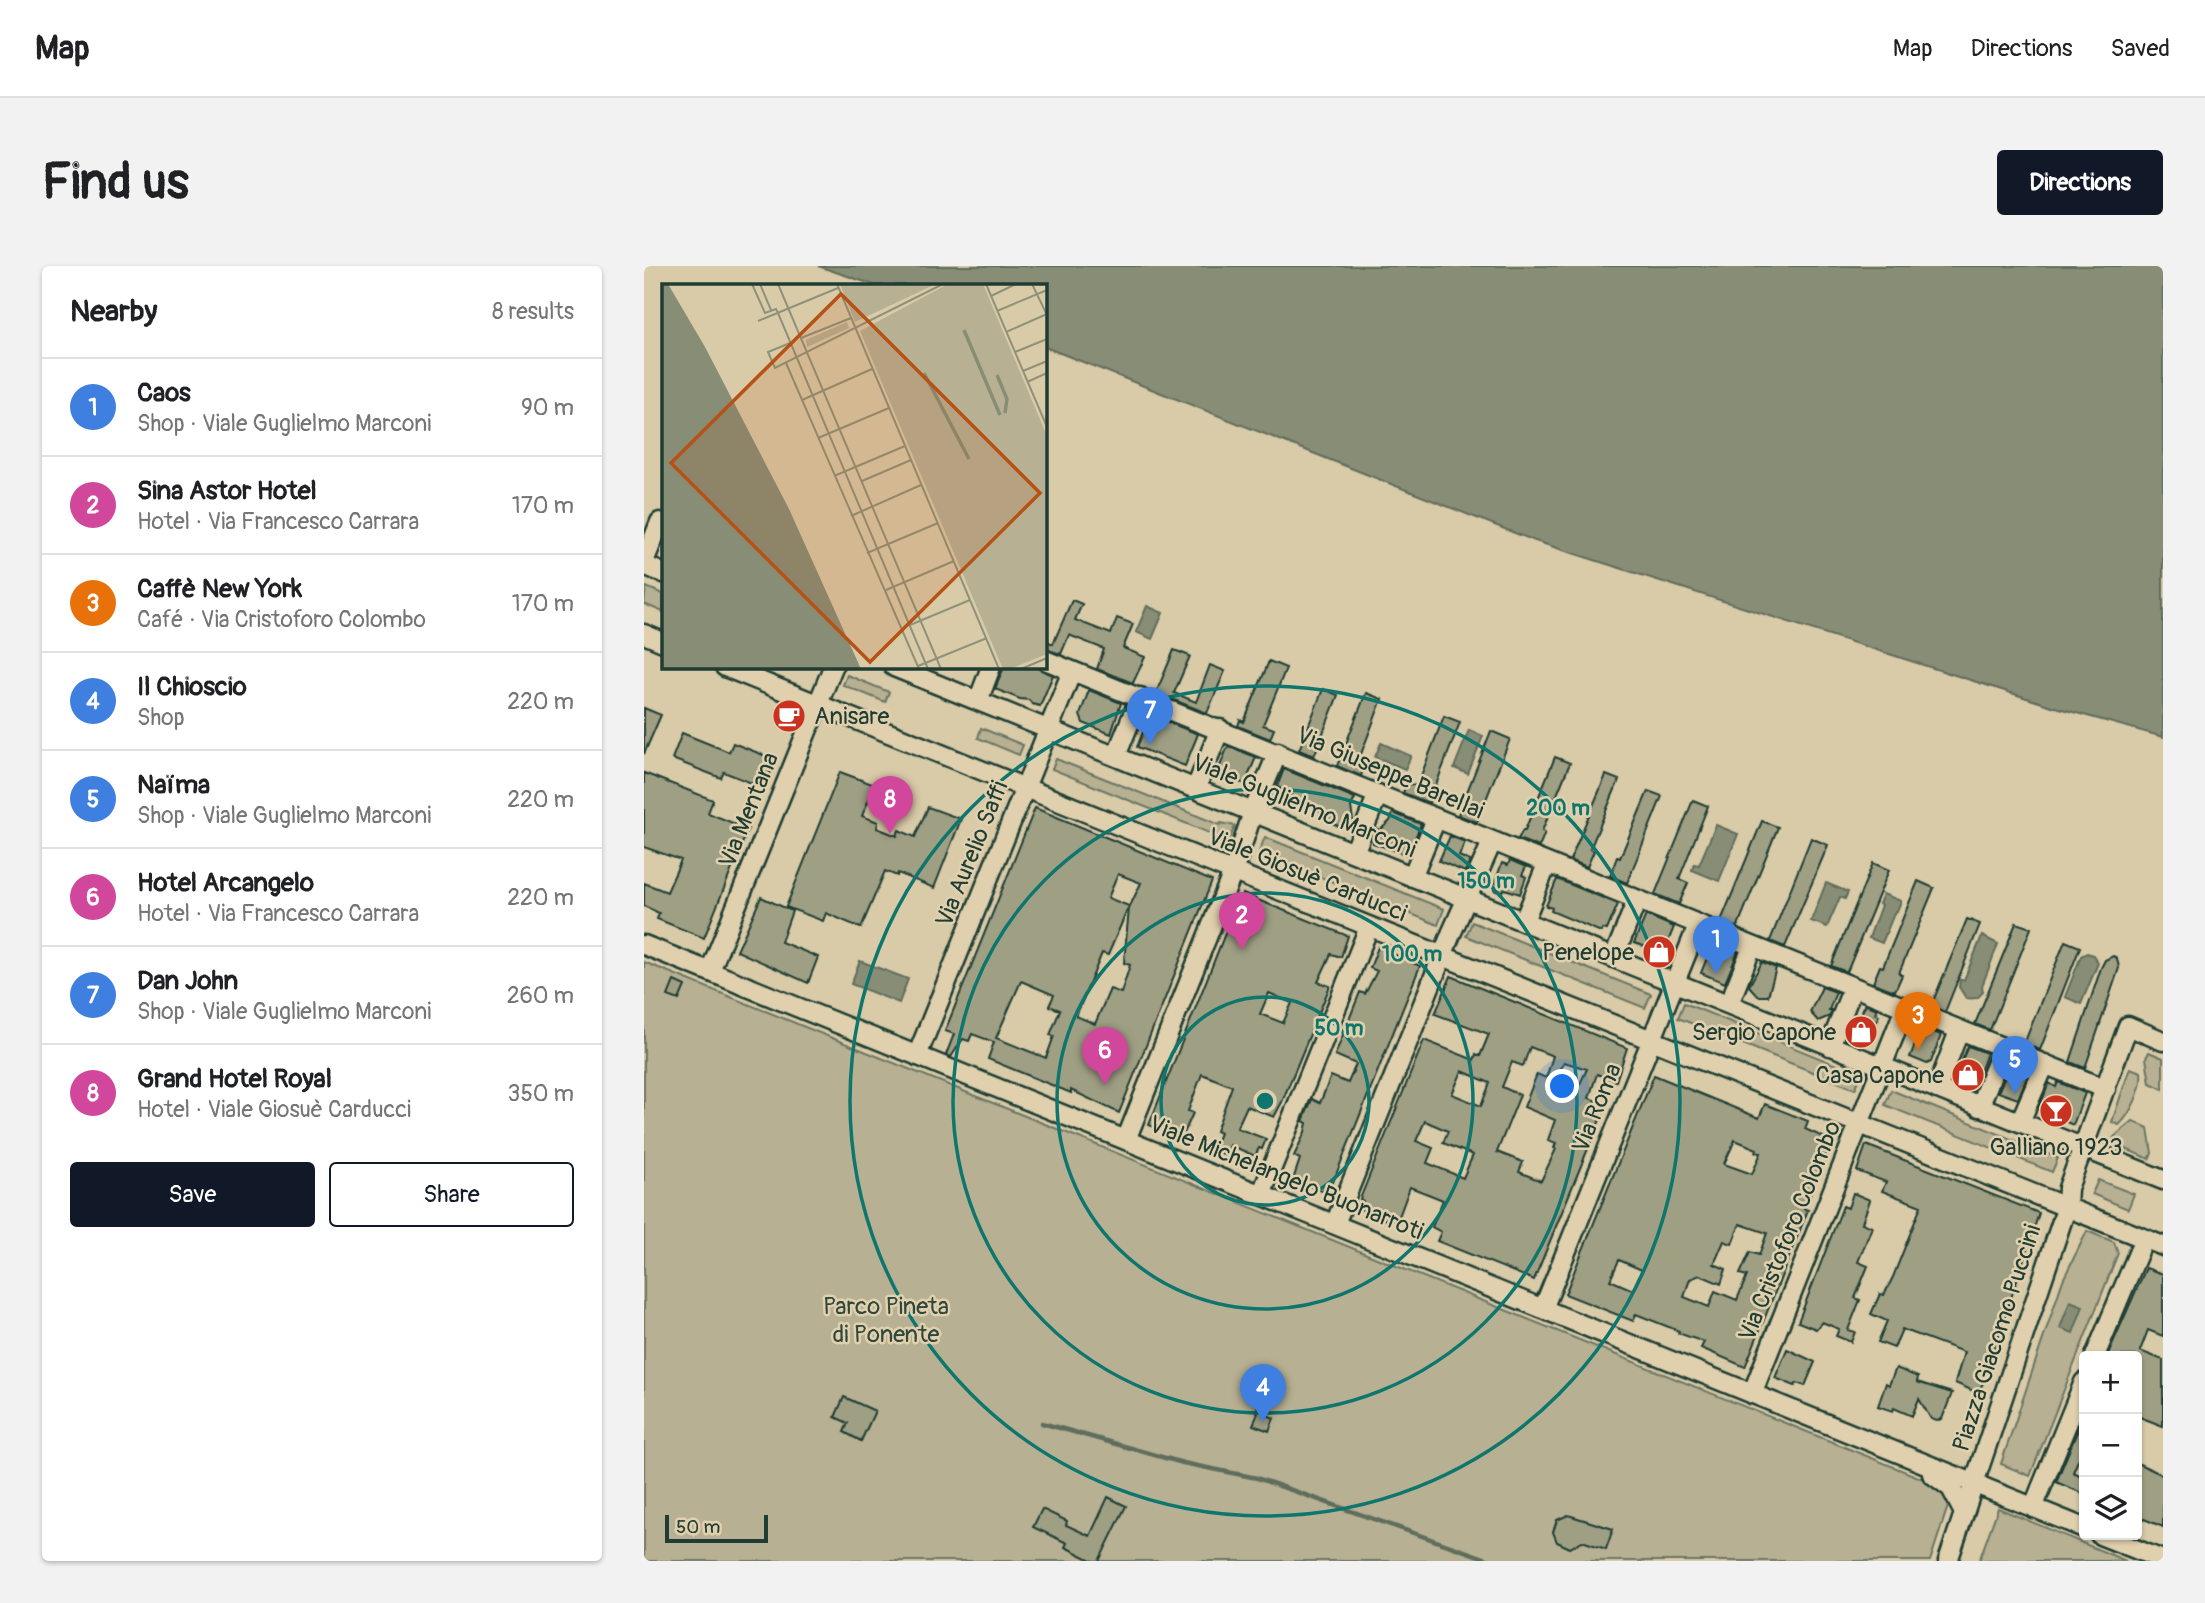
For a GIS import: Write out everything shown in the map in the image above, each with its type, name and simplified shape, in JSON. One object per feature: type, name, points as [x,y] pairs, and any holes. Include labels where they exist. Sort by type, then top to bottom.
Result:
[{"type":"street","points":[[656,520],[644,564],[662,573]]},
{"type":"street","points":[[644,634],[662,642]]},
{"type":"street","name":"Via Giuseppe Barellai","points":[[1046,660],[2106,1089]]},
{"type":"street","name":"Viale Giosuè Carducci","points":[[728,668],[2163,1246]]},
{"type":"street","name":"Via Mentana","points":[[710,971],[833,668]]},
{"type":"street","name":"Viale Guglielmo Marconi","points":[[903,668],[978,701],[2163,1181]]},
{"type":"street","points":[[978,701],[991,668]]},
{"type":"street","name":"Via Aurelio Saffi","points":[[917,1056],[1072,671]]},
{"type":"street","points":[[1116,756],[1140,697]]},
{"type":"street","points":[[1196,788],[1220,729]]},
{"type":"street","points":[[1126,1140],[1278,752]]},
{"type":"street","points":[[1354,853],[1378,794]]},
{"type":"street","points":[[1412,877],[1436,819]]},
{"type":"street","points":[[1335,1224],[1466,898],[1492,842]]},
{"type":"street","points":[[1524,921],[1547,864]]},
{"type":"street","points":[[1614,957],[1637,900]]},
{"type":"street","name":"Via Roma","points":[[1543,1309],[1698,925]]},
{"type":"street","points":[[1261,1195],[1369,927]]},
{"type":"street","name":"Viale Michelangelo Buonarroti","points":[[644,945],[2079,1526]]},
{"type":"street","points":[[1729,1004],[1752,947]]},
{"type":"street","points":[[1830,1046],[1853,987]]},
{"type":"street","name":"Via Cristoforo Colombo","points":[[1752,1394],[1905,1008]]},
{"type":"street","name":"Piazza Giacomo Puccini","points":[[1948,1561],[2067,1206],[2068,1188],[2085,1149],[2128,1026],[2163,1041]]},
{"type":"street","points":[[1937,1089],[1959,1031]]},
{"type":"street","points":[[1979,1107],[2003,1048]]},
{"type":"street","points":[[2020,1122],[2045,1064]]},
{"type":"street","points":[[2097,1351],[2144,1238]]},
{"type":"street","points":[[2032,1508],[2079,1394]]},
{"type":"street","name":"Viale Michelangelo Buonarroti","points":[[1909,1457],[1951,1488],[1964,1513]]},
{"type":"street","points":[[2113,1540],[2163,1560]]},
{"type":"green space","points":[[646,587],[662,594],[662,612],[644,604]]},
{"type":"green space","points":[[847,675],[889,692],[885,702],[843,685]]},
{"type":"green space","points":[[981,728],[1023,745],[1019,755],[978,738]]},
{"type":"green space","points":[[1056,759],[1220,825],[1235,826],[1229,841],[1052,769]]},
{"type":"green space","points":[[1265,837],[1444,909],[1438,925],[1259,852]]},
{"type":"green space","points":[[1472,922],[1651,994],[1645,1008],[1466,936]]},
{"type":"green space","name":"Parco Pineta di Ponente","points":[[644,962],[1936,1484],[1950,1500],[1930,1561],[644,1561]]},
{"type":"green space","points":[[1684,1003],[1861,1075],[1855,1089],[1678,1018]]},
{"type":"green space","points":[[2149,1052],[2163,1058],[2163,1089],[2150,1083],[2146,1058]]},
{"type":"green space","points":[[2130,1068],[2141,1072],[2140,1085],[2132,1108],[2119,1125],[2112,1122]]},
{"type":"green space","points":[[1891,1090],[2058,1158],[2052,1172],[1885,1105]]},
{"type":"green space","points":[[2133,1121],[2148,1128],[2152,1153],[2149,1159],[2112,1143],[2114,1137]]},
{"type":"green space","points":[[2098,1180],[2134,1194],[2128,1209],[2092,1194]]},
{"type":"green space","points":[[2087,1231],[2114,1242],[2118,1253],[2030,1476],[2001,1464],[2063,1280]]},
{"type":"green space","points":[[1998,1508],[2126,1561],[1979,1561]]},
{"type":"shaded area","points":[[818,266],[2163,266],[2163,737],[2055,707],[1535,541],[1046,347],[1046,284],[871,284]]},
{"type":"shaded area","points":[[1147,606],[1163,613],[1152,639],[1136,632]]},
{"type":"shaded area","points":[[1469,730],[1483,736],[1468,774],[1454,768]]},
{"type":"shaded area","points":[[1381,743],[1411,756],[1405,769],[1375,757]]},
{"type":"shaded area","points":[[1716,825],[1738,834],[1719,881],[1692,870],[1694,864],[1699,865]]},
{"type":"shaded area","points":[[1826,883],[1848,892],[1845,899],[1840,897],[1827,927],[1811,921]]},
{"type":"shaded area","points":[[1883,894],[1901,901],[1882,943],[1869,938]]},
{"type":"shaded area","points":[[1982,936],[1998,944],[1982,986],[1983,991],[1976,998],[1966,998],[1959,987],[1960,980],[1964,980]]},
{"type":"shaded area","points":[[2087,953],[2093,955],[2098,963],[2081,1004],[2065,997],[2081,956]]},
{"type":"shaded area","points":[[860,961],[908,979],[899,1003],[851,984]]},
{"type":"shaded area","points":[[2070,1301],[2083,1306],[2073,1333],[2060,1328]]},
{"type":"building","points":[[1072,600],[1082,604],[1075,620],[1111,634],[1117,618],[1133,624],[1123,648],[1145,657],[1133,683],[1097,669],[1104,649],[1069,635],[1061,654],[1046,649],[1046,640],[1053,644]]},
{"type":"building","points":[[1174,650],[1190,656],[1174,693],[1196,702],[1210,665],[1225,671],[1207,713],[1156,693]]},
{"type":"building","points":[[1269,661],[1286,668],[1263,725],[1274,729],[1270,739],[1238,726],[1240,720],[1244,722]]},
{"type":"building","points":[[1004,668],[1038,668],[1053,675],[1040,706],[995,689]]},
{"type":"building","points":[[1323,689],[1338,695],[1314,756],[1299,750]]},
{"type":"building","points":[[1089,690],[1121,703],[1111,734],[1083,723],[1080,715]]},
{"type":"building","points":[[1366,693],[1382,699],[1358,762],[1365,765],[1361,776],[1337,766]]},
{"type":"building","points":[[644,708],[661,715],[644,754]]},
{"type":"building","points":[[1150,715],[1198,734],[1185,766],[1137,747]]},
{"type":"building","points":[[1444,716],[1460,722],[1429,803],[1403,793],[1407,783],[1417,786]]},
{"type":"building","points":[[1491,731],[1510,739],[1477,822],[1458,815]]},
{"type":"building","points":[[682,733],[729,752],[733,743],[776,760],[764,788],[724,772],[721,778],[672,759]]},
{"type":"building","points":[[1228,746],[1256,757],[1245,784],[1217,774]]},
{"type":"building","points":[[1555,757],[1570,763],[1542,831],[1545,832],[1539,847],[1518,839],[1525,830]]},
{"type":"building","points":[[1284,769],[1355,798],[1351,807],[1353,820],[1349,831],[1319,817],[1321,812],[1307,800],[1301,806],[1293,803],[1290,793],[1277,787]]},
{"type":"building","points":[[840,772],[875,785],[862,816],[878,822],[877,828],[897,836],[899,830],[915,837],[928,807],[961,819],[934,888],[898,873],[897,876],[885,871],[861,928],[826,913],[823,921],[786,907]]},
{"type":"building","points":[[644,773],[713,800],[708,813],[748,829],[704,938],[657,919],[659,913],[644,906],[644,883],[667,892],[681,860],[644,847]]},
{"type":"building","points":[[1606,775],[1619,780],[1590,849],[1594,851],[1587,867],[1570,860]]},
{"type":"building","points":[[1648,791],[1662,796],[1627,883],[1610,876]]},
{"type":"building","points":[[1693,800],[1708,806],[1679,879],[1688,883],[1679,904],[1655,894]]},
{"type":"building","points":[[1035,808],[1212,881],[1119,1113],[1071,1090],[1071,1093],[988,1059],[994,1042],[972,1034],[969,1041],[963,1039],[951,1057],[946,1055],[954,1034],[945,1031]],"holes":[[[1118,874],[1141,883],[1129,908],[1124,963],[1130,965],[1121,993],[1110,989],[1095,1024],[1076,1016],[1102,953],[1108,955],[1129,906],[1108,898]],[[1021,981],[1054,995],[1049,1006],[1060,1010],[1050,1035],[1054,1036],[1046,1058],[996,1038]]]},
{"type":"building","points":[[1393,813],[1421,824],[1408,855],[1373,843],[1377,829],[1380,830],[1390,821]]},
{"type":"building","points":[[1762,821],[1778,827],[1737,928],[1721,921]]},
{"type":"building","points":[[1450,836],[1465,842],[1459,856],[1470,861],[1465,872],[1439,861]]},
{"type":"building","points":[[1811,838],[1828,845],[1785,947],[1770,941]]},
{"type":"building","points":[[1510,860],[1526,867],[1522,875],[1526,877],[1520,894],[1505,889],[1501,893],[1494,890],[1502,863],[1508,865]]},
{"type":"building","points":[[1873,863],[1889,870],[1847,972],[1831,966]]},
{"type":"building","points":[[1557,879],[1618,904],[1607,930],[1602,929],[1601,932],[1551,911],[1552,908],[1546,906]]},
{"type":"building","points":[[1918,881],[1934,888],[1899,973],[1902,975],[1895,991],[1873,983],[1880,966],[1883,967]]},
{"type":"building","points":[[1243,894],[1348,936],[1341,957],[1331,954],[1318,982],[1330,986],[1274,1117],[1247,1106],[1237,1128],[1266,1139],[1255,1156],[1230,1145],[1226,1155],[1213,1150],[1220,1133],[1216,1131],[1232,1086],[1202,1074],[1188,1111],[1193,1113],[1182,1138],[1149,1125],[1230,921],[1234,923],[1236,903],[1242,905]],"holes":[[[1269,993],[1292,1003],[1283,1023],[1260,1014]]]},
{"type":"building","points":[[761,897],[792,911],[781,942],[818,957],[808,983],[737,951]]},
{"type":"building","points":[[1646,915],[1674,927],[1663,954],[1659,956],[1648,952],[1647,947],[1634,943]]},
{"type":"building","points":[[1967,919],[1980,924],[1945,1012],[1931,1006]]},
{"type":"building","points":[[2016,923],[2031,928],[1990,1030],[1975,1024]]},
{"type":"building","points":[[2065,941],[2080,947],[2040,1050],[2024,1044]]},
{"type":"building","points":[[1713,943],[1738,952],[1725,983],[1701,973]]},
{"type":"building","points":[[1378,947],[1420,966],[1329,1192],[1323,1189],[1322,1191],[1294,1177],[1300,1159],[1294,1156],[1305,1132],[1307,1123],[1303,1121],[1312,1099],[1320,1103],[1331,1076],[1348,1083],[1356,1064],[1335,1055],[1360,992],[1365,994],[1377,971],[1370,968]]},
{"type":"building","points":[[2113,956],[2117,958],[2119,968],[2085,1068],[2070,1062],[2101,968],[2105,960]]},
{"type":"building","points":[[1762,962],[1776,968],[1768,996],[1758,996],[1749,986]]},
{"type":"building","points":[[1451,976],[1627,1048],[1616,1081],[1597,1074],[1589,1098],[1606,1105],[1534,1280],[1437,1241],[1441,1232],[1432,1227],[1443,1200],[1410,1187],[1397,1222],[1360,1209],[1363,1201],[1360,1199],[1424,1040],[1474,1060],[1476,1054],[1480,1056],[1489,1034],[1435,1014]],"holes":[[[1530,1047],[1553,1056],[1546,1078],[1537,1074],[1524,1107],[1555,1120],[1548,1140],[1556,1143],[1556,1149],[1541,1181],[1519,1172],[1523,1162],[1497,1152],[1520,1095],[1502,1087],[1512,1062],[1523,1066]],[[1564,1062],[1587,1069],[1576,1092],[1555,1083]],[[1462,1071],[1490,1083],[1481,1106],[1452,1094]],[[1425,1121],[1448,1131],[1443,1143],[1473,1155],[1463,1178],[1427,1163],[1433,1148],[1416,1141]]]},
{"type":"building","points":[[674,981],[685,986],[679,1000],[668,996]]},
{"type":"building","points":[[1822,987],[1836,992],[1829,1010],[1832,1010],[1830,1016],[1818,1021],[1810,1012]]},
{"type":"building","points":[[1865,1004],[1877,1009],[1875,1014],[1879,1015],[1870,1040],[1851,1034],[1849,1030],[1854,1017],[1859,1018]]},
{"type":"building","points":[[1922,1027],[1941,1035],[1931,1062],[1927,1064],[1910,1057]]},
{"type":"building","points":[[1968,1046],[1987,1053],[1976,1083],[1956,1074]]},
{"type":"building","points":[[2011,1063],[2030,1070],[2018,1099],[1998,1092]]},
{"type":"building","points":[[1654,1075],[1759,1118],[1765,1104],[1808,1121],[1805,1129],[1832,1141],[1804,1209],[1808,1210],[1745,1367],[1701,1348],[1704,1342],[1678,1333],[1679,1331],[1636,1314],[1633,1321],[1565,1294]],"holes":[[[1735,1140],[1761,1153],[1752,1174],[1724,1164]],[[1740,1224],[1767,1233],[1759,1255],[1750,1252],[1740,1274],[1747,1276],[1737,1300],[1715,1291],[1709,1307],[1684,1297],[1690,1279],[1700,1275],[1721,1284],[1726,1269],[1714,1264],[1724,1241],[1732,1244]],[[1619,1260],[1642,1270],[1633,1290],[1610,1280]]]},
{"type":"building","points":[[2058,1082],[2085,1093],[2073,1125],[2038,1110],[2049,1083],[2056,1087]]},
{"type":"building","points":[[1866,1145],[2039,1213],[1978,1393],[1955,1383],[1964,1352],[1902,1329],[1894,1348],[1878,1342],[1887,1321],[1871,1314],[1880,1294],[1884,1295],[1893,1277],[1921,1206],[1882,1191],[1886,1182],[1857,1171]]},
{"type":"building","points":[[1853,1193],[1870,1200],[1862,1223],[1872,1227],[1858,1262],[1868,1266],[1855,1298],[1860,1300],[1848,1330],[1855,1332],[1851,1342],[1836,1336],[1839,1329],[1822,1322],[1816,1329],[1798,1322],[1843,1206],[1848,1208]]},
{"type":"building","points":[[2146,1268],[2163,1274],[2163,1336],[2148,1330],[2140,1351],[2109,1351]]},
{"type":"building","points":[[1787,1349],[1815,1362],[1805,1386],[1797,1383],[1795,1386],[1775,1378]]},
{"type":"building","points":[[2142,1352],[2163,1360],[2163,1426],[2142,1418]]},
{"type":"building","points":[[1896,1368],[1918,1377],[1917,1382],[1952,1393],[1942,1419],[1931,1419],[1919,1399],[1912,1416],[1894,1408],[1893,1411],[1878,1406],[1886,1383],[1889,1385]]},
{"type":"building","points":[[844,1397],[875,1411],[861,1441],[844,1432],[848,1423],[835,1417]]},
{"type":"building","points":[[1260,1401],[1271,1405],[1267,1415],[1274,1418],[1269,1431],[1253,1425]]},
{"type":"building","points":[[2079,1427],[2079,1458],[2073,1472],[2079,1475],[2079,1492],[2056,1482]]},
{"type":"building","points":[[2142,1465],[2163,1475],[2163,1527],[2142,1518]]},
{"type":"building","points":[[1108,1497],[1126,1506],[1099,1561],[1093,1561],[1065,1547],[1067,1543],[1033,1527],[1042,1509],[1067,1521],[1066,1525],[1090,1536]]},
{"type":"building","points":[[1568,1515],[1613,1529],[1606,1549],[1582,1541],[1570,1548],[1557,1542],[1553,1532],[1557,1520]]},
{"type":"waterway","points":[[1042,1423],[1183,1463],[1257,1478],[1493,1561]]},
{"type":"place","name":"Anisare","points":[[789,716]]},
{"type":"place","name":"Dan John","points":[[1150,745]]},
{"type":"place","name":"Grand Hotel Royal","points":[[890,834]]},
{"type":"place","name":"Sina Astor Hotel","points":[[1242,950]]},
{"type":"place","name":"Penelope","points":[[1659,952]]},
{"type":"place","name":"Caos","points":[[1716,974]]},
{"type":"place","name":"Sergio Capone","points":[[1861,1032]]},
{"type":"place","name":"Caffè New York","points":[[1918,1050]]},
{"type":"place","name":"Casa Capone","points":[[1968,1075]]},
{"type":"place","name":"Hotel Arcangelo","points":[[1105,1085]]},
{"type":"place","name":"Naïma","points":[[2015,1094]]},
{"type":"place","name":"Galliano 1923","points":[[2056,1111]]},
{"type":"place","name":"Il Chioscio","points":[[1263,1422]]}]
